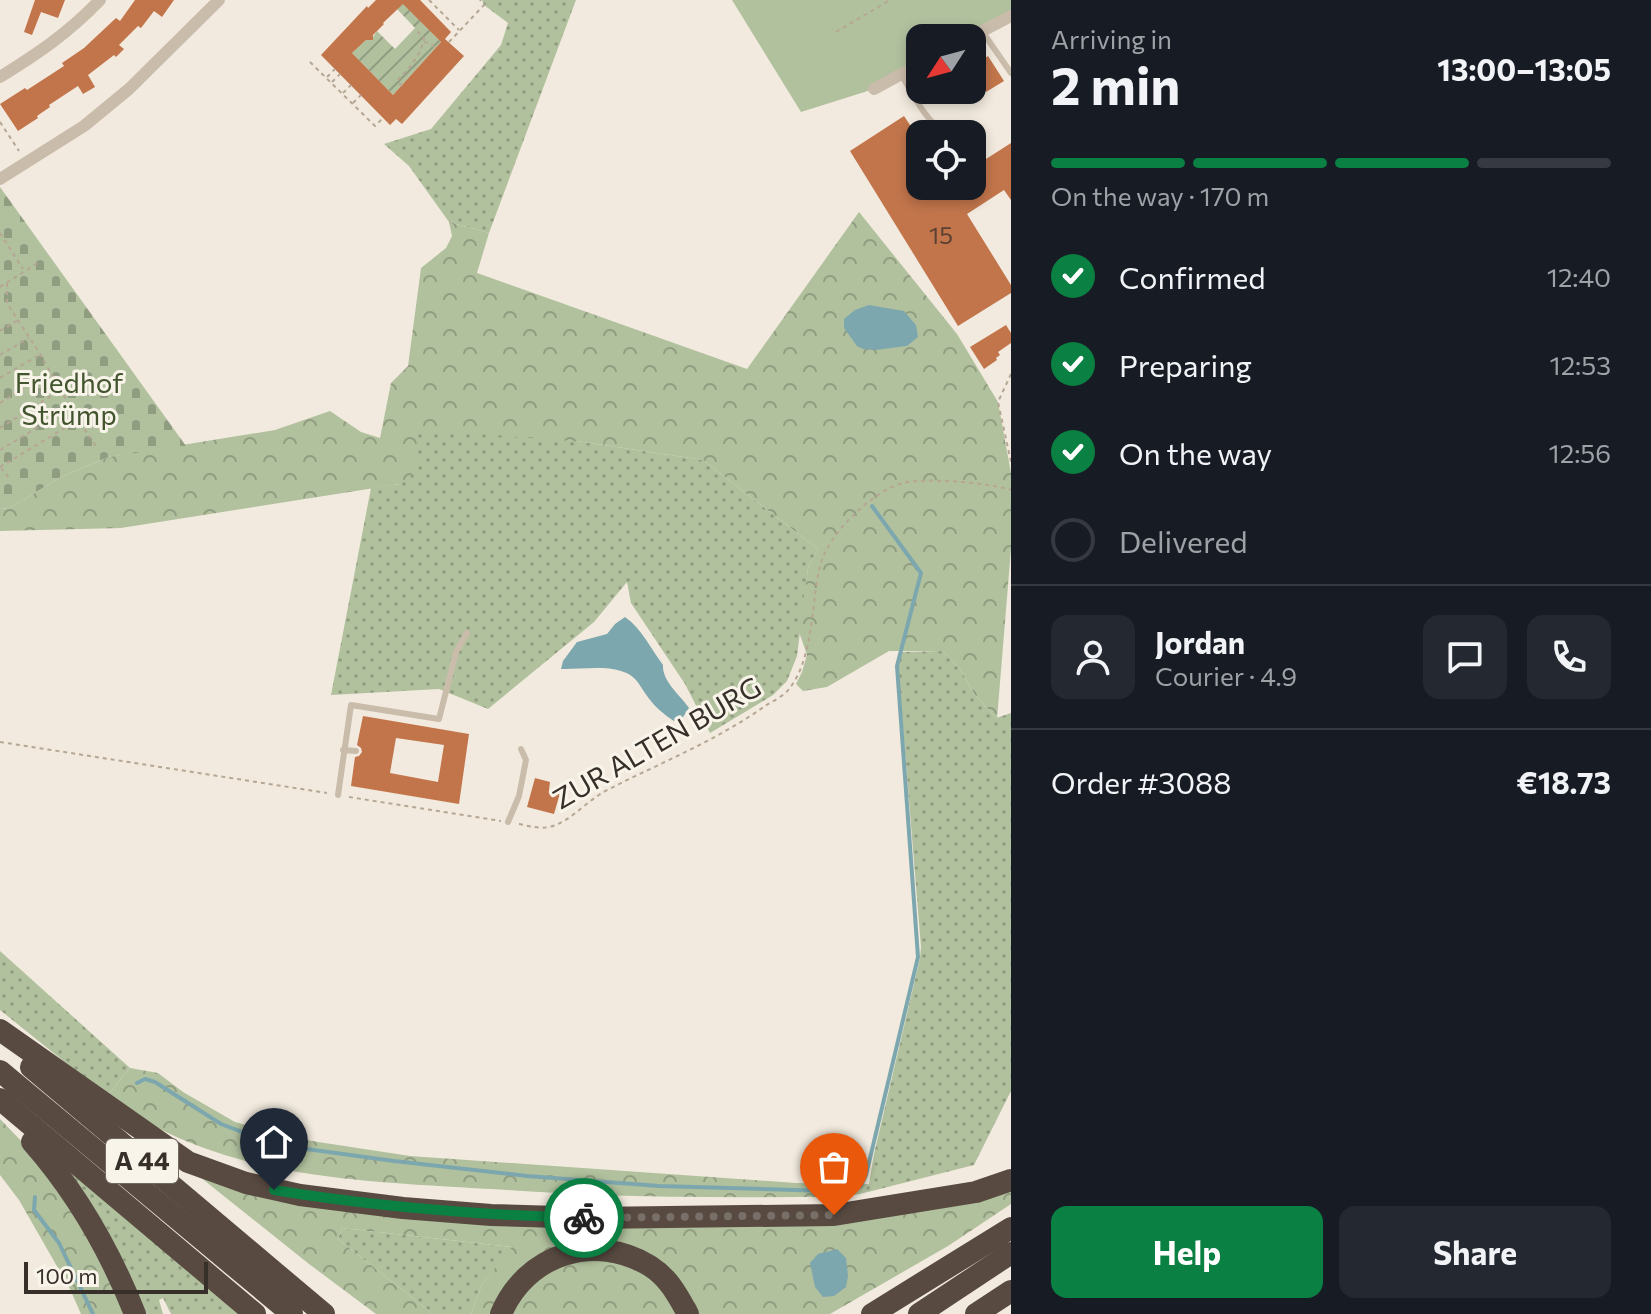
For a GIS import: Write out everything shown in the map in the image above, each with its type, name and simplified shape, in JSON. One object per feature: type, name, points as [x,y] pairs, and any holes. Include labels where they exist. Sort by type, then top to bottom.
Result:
[{"type":"highway","points":[[0,1030],[188,1162],[246,1183],[300,1195],[403,1208],[505,1216],[834,1215],[976,1192],[1011,1180]]},
{"type":"highway","name":"A 44","points":[[0,1041],[324,1314]]},
{"type":"highway","name":"A 44","points":[[0,1071],[292,1314]]},
{"type":"highway","points":[[0,1099],[255,1314]]},
{"type":"highway","points":[[0,1110],[53,1165],[76,1197],[122,1280],[135,1314]]},
{"type":"highway","points":[[872,1314],[1011,1228]]},
{"type":"highway","points":[[501,1314],[523,1280],[545,1263],[572,1252],[601,1249],[626,1254],[652,1267],[673,1287],[688,1314]]},
{"type":"highway","points":[[919,1314],[1011,1253]]},
{"type":"highway","points":[[284,1281],[335,1314]]},
{"type":"highway","points":[[976,1314],[1011,1291]]},
{"type":"street","points":[[0,77],[45,49],[100,0]]},
{"type":"street","points":[[0,179],[84,126],[129,89],[219,0]]},
{"type":"street","points":[[986,29],[1011,16]]},
{"type":"street","points":[[874,89],[906,71]]},
{"type":"lane","points":[[986,37],[1011,73]]},
{"type":"lane","points":[[901,74],[930,120]]},
{"type":"lane","points":[[338,795],[351,705],[439,719],[456,652],[467,633]]},
{"type":"lane","points":[[508,822],[519,796],[526,760],[521,749]]},
{"type":"lane","points":[[343,750],[356,751]]},
{"type":"path","points":[[429,0],[460,31]]},
{"type":"path","points":[[449,42],[484,5],[480,0]]},
{"type":"path","points":[[836,32],[890,0]]},
{"type":"path","points":[[402,86],[397,81],[419,56],[424,38],[415,29]]},
{"type":"path","points":[[423,42],[436,48]]},
{"type":"path","points":[[310,62],[375,126],[383,118]]},
{"type":"path","points":[[408,68],[414,73]]},
{"type":"path","points":[[326,78],[335,69]]},
{"type":"path","points":[[331,83],[340,74]]},
{"type":"path","points":[[403,75],[408,79]]},
{"type":"path","points":[[342,94],[351,85]]},
{"type":"path","points":[[352,104],[361,95]]},
{"type":"path","points":[[0,122],[27,163]]},
{"type":"path","points":[[0,233],[24,271]]},
{"type":"path","points":[[0,287],[39,262]]},
{"type":"path","points":[[7,283],[7,303],[98,449]]},
{"type":"path","points":[[0,307],[7,303]]},
{"type":"path","points":[[0,331],[19,320]]},
{"type":"path","points":[[0,355],[30,337]]},
{"type":"path","points":[[0,378],[40,354]]},
{"type":"path","points":[[0,403],[50,372]]},
{"type":"path","points":[[1011,374],[998,402],[1011,462]]},
{"type":"path","points":[[0,428],[60,391]]},
{"type":"path","points":[[0,450],[70,408]]},
{"type":"path","points":[[9,478],[0,467],[78,420]]},
{"type":"path","name":"ZUR ALTEN BURG","points":[[0,742],[540,828],[552,826],[601,793],[705,743],[789,690],[800,669],[810,634],[820,564],[843,526],[868,502],[902,483],[926,480],[1011,490]]},
{"type":"green space","points":[[482,0],[576,0],[489,233],[449,222],[409,166],[384,144],[431,129],[501,45],[508,23],[484,5]]},
{"type":"green space","points":[[732,0],[1011,0],[1011,16],[986,29],[986,24],[906,24],[906,72],[874,89],[801,112]]},
{"type":"green space","points":[[403,3],[441,42],[393,95],[352,53],[366,40],[371,40],[377,31],[395,49],[415,28],[397,9]]},
{"type":"green space","name":"Friedhof Strümp","points":[[0,187],[186,446],[108,457],[59,478],[10,508],[0,509]]},
{"type":"green space","points":[[859,212],[957,334],[998,402],[1011,473],[1011,549],[997,719],[943,651],[889,651],[827,687],[803,691],[796,684],[807,655],[799,632],[808,568],[818,549],[703,460],[584,442],[427,430],[415,425],[419,467],[400,484],[121,528],[0,531],[0,509],[10,508],[59,478],[108,457],[275,430],[330,411],[361,432],[380,438],[391,383],[408,366],[421,268],[446,248],[452,236],[449,222],[489,233],[477,273],[747,369]]},
{"type":"green space","points":[[414,424],[584,442],[703,460],[818,549],[808,568],[797,656],[787,681],[773,695],[710,733],[685,684],[631,603],[627,582],[594,622],[488,709],[439,689],[331,695],[371,488],[400,484]]},
{"type":"green space","points":[[943,651],[996,718],[1011,713],[1011,1091],[974,1165],[860,1194],[869,1184],[921,947],[898,667],[900,652]]},
{"type":"green space","points":[[0,951],[130,1068],[107,1096],[0,1010]]},
{"type":"green space","points":[[130,1068],[158,1073],[183,1092],[235,1122],[292,1138],[410,1156],[796,1183],[869,1184],[860,1194],[841,1197],[628,1196],[390,1183],[290,1171],[242,1160],[194,1144],[149,1123],[107,1096]]},
{"type":"green space","points":[[0,1119],[25,1145],[84,1226],[125,1314],[81,1314],[19,1200],[0,1175]]},
{"type":"green space","points":[[66,1167],[243,1314],[171,1314],[163,1298],[159,1300],[163,1314],[141,1314]]},
{"type":"green space","points":[[195,1173],[371,1206],[840,1218],[1011,1187],[1011,1204],[948,1246],[830,1314],[471,1314],[482,1284],[512,1247],[342,1228],[338,1239],[433,1314],[376,1314]]},
{"type":"green space","points":[[342,1228],[513,1247],[482,1284],[471,1314],[433,1314],[338,1239]]},
{"type":"water","points":[[869,305],[904,311],[916,325],[918,337],[907,346],[875,350],[857,346],[844,328],[844,319],[855,310]]},
{"type":"water","points":[[625,617],[646,640],[663,665],[668,682],[689,708],[683,717],[674,721],[668,717],[633,677],[624,672],[603,668],[561,669],[577,642],[607,634]]},
{"type":"water","points":[[837,1249],[846,1258],[846,1287],[834,1296],[823,1297],[815,1287],[810,1263],[818,1254]]},
{"type":"building","points":[[35,0],[65,0],[58,18],[41,12],[32,35],[24,32]]},
{"type":"building","points":[[135,0],[174,0],[162,17],[154,11],[141,28],[138,26],[119,45],[124,49],[116,57],[114,55],[88,75],[95,87],[83,94],[78,86],[18,131],[0,104],[64,66],[62,63],[84,48],[116,18],[120,21]]},
{"type":"building","points":[[376,0],[420,0],[451,32],[445,39],[464,56],[402,124],[396,119],[390,125],[321,55]],"holes":[[[403,4],[441,42],[393,95],[352,53],[366,40],[373,40],[373,35]]]},
{"type":"building","points":[[986,57],[1004,81],[986,92]]},
{"type":"building","points":[[904,116],[907,120],[906,200],[986,200],[986,159],[1011,143],[1011,200],[1004,190],[967,214],[1011,285],[1011,293],[958,326],[850,151]]},
{"type":"building","points":[[1006,325],[1011,333],[1011,343],[998,352],[997,360],[984,369],[970,347]]},
{"type":"building","points":[[363,716],[469,734],[459,804],[351,786],[355,757],[362,752],[357,745]],"holes":[[[396,738],[444,745],[438,782],[390,773]]]},
{"type":"building","points":[[535,778],[550,782],[549,790],[560,793],[554,814],[527,807]]},
{"type":"waterway","points":[[137,1083],[145,1079],[155,1082],[221,1124],[258,1138],[299,1148],[527,1176],[659,1186],[828,1191],[851,1190],[861,1186],[918,957],[897,666],[921,573],[872,506]]},
{"type":"waterway","points":[[35,1197],[34,1210],[59,1243],[93,1314]]},
{"type":"way so far","points":[[584,1218],[834,1215]]},
{"type":"route","points":[[274,1190],[403,1208],[584,1218]]}]
